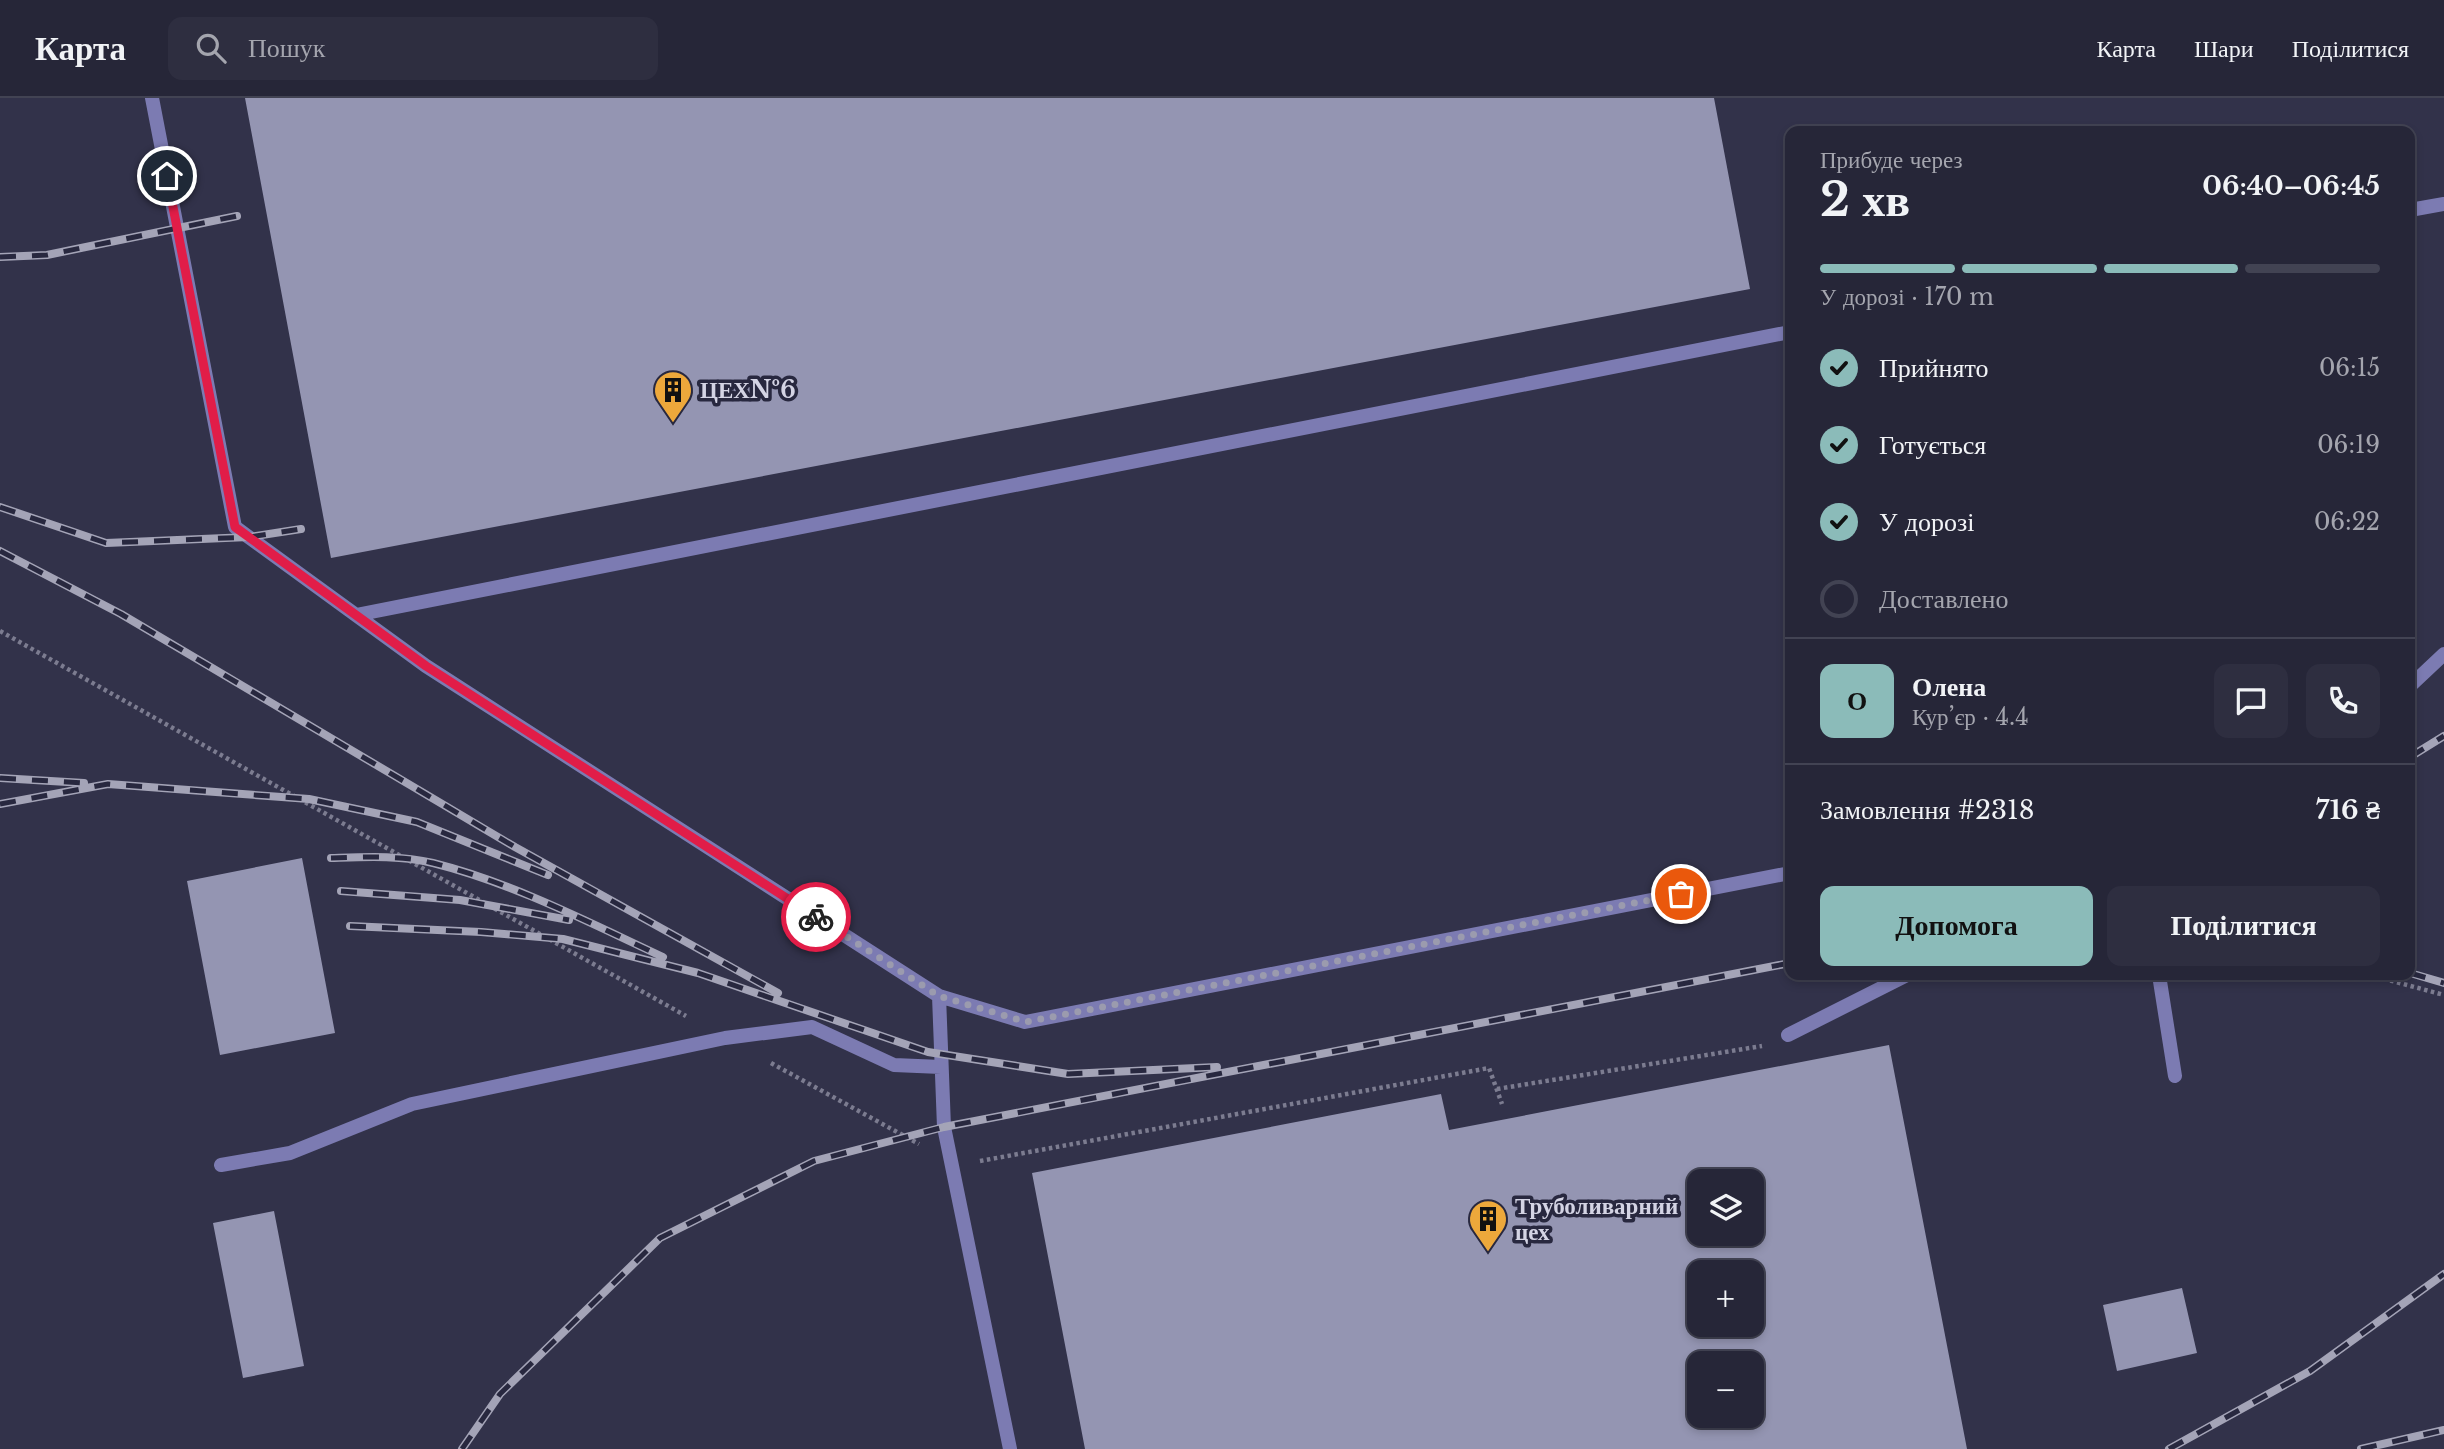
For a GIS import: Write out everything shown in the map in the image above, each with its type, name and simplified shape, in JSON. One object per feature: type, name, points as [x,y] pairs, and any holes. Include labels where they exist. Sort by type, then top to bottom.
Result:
[{"type":"lane","points":[[152,98],[235,527],[426,666],[939,996],[1026,1022],[1785,874]]},
{"type":"lane","points":[[2415,209],[2444,204]]},
{"type":"lane","points":[[356,615],[1785,333]]},
{"type":"lane","points":[[2415,681],[2444,654]]},
{"type":"lane","points":[[1788,1035],[1897,980]]},
{"type":"lane","points":[[2160,980],[2175,1076]]},
{"type":"lane","points":[[939,996],[944,1127],[1010,1449]]},
{"type":"lane","points":[[222,1165],[290,1153],[412,1104],[725,1038],[811,1027],[894,1065],[941,1068]]},
{"type":"path","points":[[0,631],[725,1038],[907,1136],[953,1167],[1489,1068],[1502,1104]]},
{"type":"path","points":[[2388,980],[2444,995]]},
{"type":"path","points":[[1497,1089],[1766,1045],[1788,1035]]},
{"type":"building","name":"ЦЕХ№6","points":[[245,98],[1714,98],[1750,289],[331,558]]},
{"type":"building","points":[[302,858],[335,1033],[220,1055],[187,881]]},
{"type":"building","name":"Труболиварний цех","points":[[1889,1045],[1967,1449],[1085,1449],[1032,1173],[1441,1094],[1449,1130]]},
{"type":"building","points":[[274,1211],[304,1366],[243,1378],[213,1223]]},
{"type":"building","points":[[2182,1288],[2197,1353],[2117,1371],[2103,1305]]},
{"type":"railway","points":[[0,257],[47,255],[237,216]]},
{"type":"railway","points":[[0,507],[106,543],[249,537],[301,529]]},
{"type":"railway","points":[[0,551],[121,614],[515,847],[778,993]]},
{"type":"railway","points":[[2415,754],[2444,736]]},
{"type":"railway","points":[[0,778],[84,783]]},
{"type":"railway","points":[[0,804],[108,784],[309,799],[417,822],[548,875]]},
{"type":"railway","points":[[331,858],[408,859],[463,871],[550,904],[663,957]]},
{"type":"railway","points":[[341,891],[460,900],[569,920]]},
{"type":"railway","points":[[350,926],[563,939],[698,973],[928,1052],[1068,1074],[1217,1067]]},
{"type":"railway","points":[[462,1449],[500,1394],[660,1238],[814,1161],[944,1127],[1785,964]]},
{"type":"railway","points":[[2415,974],[2444,983]]},
{"type":"railway","points":[[2169,1449],[2310,1371],[2444,1274]]},
{"type":"railway","points":[[2361,1449],[2444,1430]]},
{"type":"way so far","points":[[816,917],[939,996],[1026,1022],[1681,894]]},
{"type":"place","name":"ЦЕХ№6","points":[[673,424]]},
{"type":"place","name":"Труболиварний цех","points":[[1488,1253]]},
{"type":"route","points":[[167,176],[235,527],[426,666],[816,917]]}]
